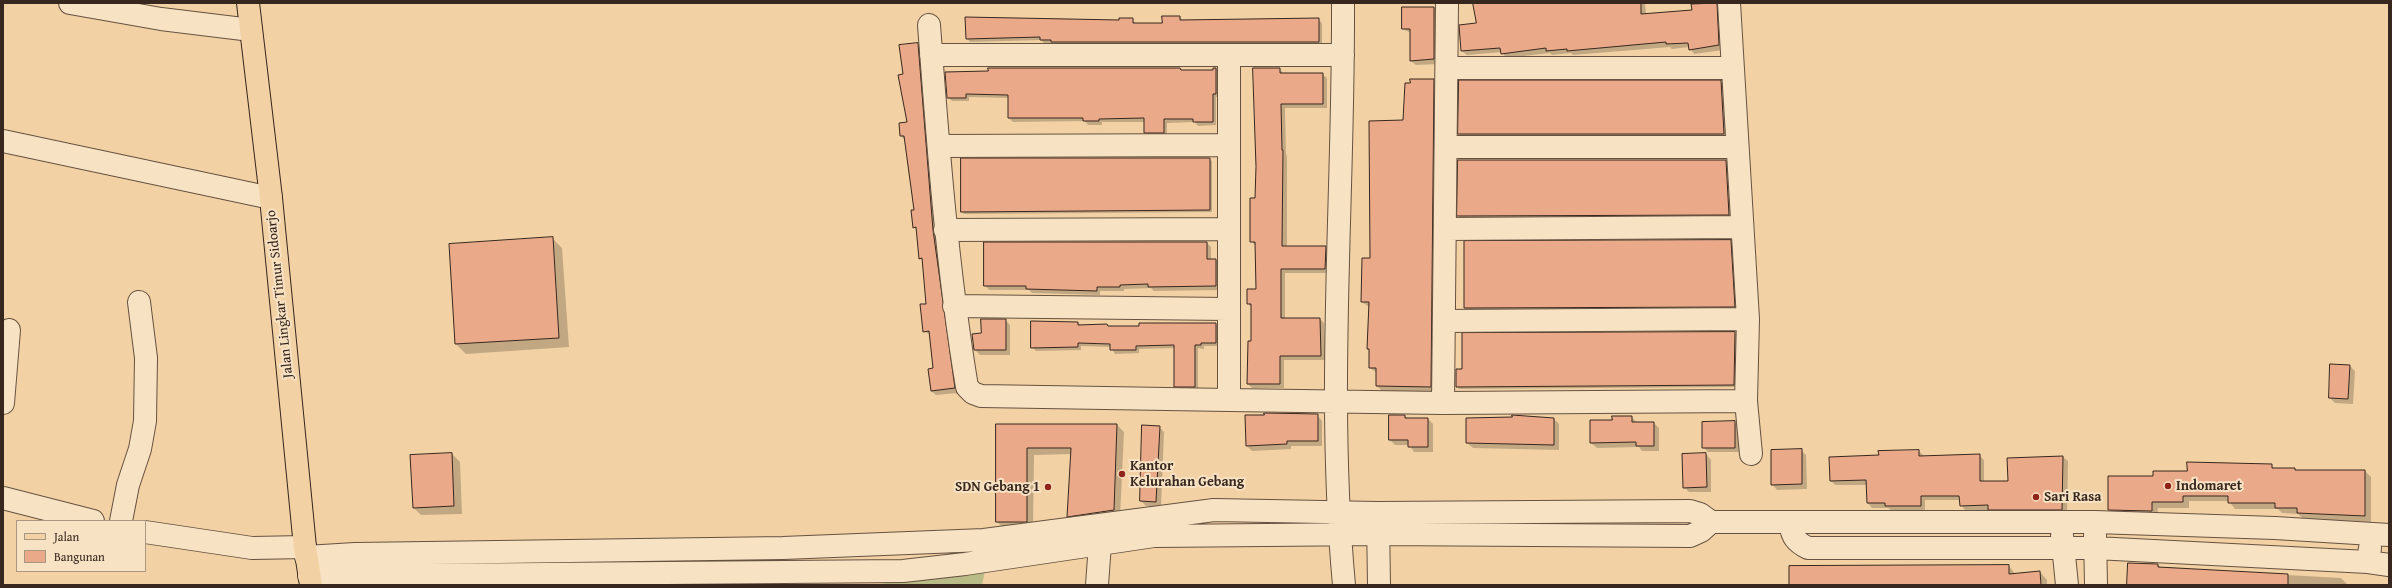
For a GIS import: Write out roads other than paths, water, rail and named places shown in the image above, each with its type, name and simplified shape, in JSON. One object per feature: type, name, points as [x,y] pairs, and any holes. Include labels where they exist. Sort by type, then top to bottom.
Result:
[{"type":"main road","name":"Jalan Lingkar Timur Sidoarjo","points":[[248,3],[271,198],[308,566]]},
{"type":"street","points":[[70,3],[161,20],[251,30]]},
{"type":"street","points":[[1343,3],[1335,402],[1339,534],[1344,585]]},
{"type":"street","points":[[1443,403],[1447,147],[1447,3]]},
{"type":"street","points":[[1729,3],[1736,147],[1748,319],[1746,401],[1752,454]]},
{"type":"street","points":[[929,25],[945,230],[954,306],[967,387],[974,393],[981,396],[1335,402],[1443,403],[1746,401]]},
{"type":"street","points":[[931,55],[1343,55]]},
{"type":"street","points":[[1229,56],[1229,400]]},
{"type":"street","points":[[1447,68],[1732,68]]},
{"type":"street","points":[[3,141],[271,198]]},
{"type":"street","points":[[939,146],[1228,145]]},
{"type":"street","points":[[1447,147],[1736,147]]},
{"type":"street","points":[[1446,229],[1742,227]]},
{"type":"street","points":[[945,230],[1228,229]]},
{"type":"street","points":[[121,520],[128,485],[140,449],[145,421],[146,358],[139,302]]},
{"type":"street","points":[[954,306],[1228,309]]},
{"type":"street","points":[[1444,321],[1748,319]]},
{"type":"street","points":[[3,400],[9,330]]},
{"type":"street","points":[[3,498],[90,520]]},
{"type":"street","points":[[146,532],[252,548],[308,566],[525,574],[903,571],[1101,535],[1214,510],[1338,511],[1378,524]]},
{"type":"street","points":[[308,566],[355,554],[678,548],[783,548],[1101,535],[1154,536],[1339,534],[1378,524],[1690,511],[1700,514],[1711,522],[2095,522],[2275,528],[2381,534],[2379,564],[2095,548],[1808,548],[1797,542],[1792,534],[1790,523]]},
{"type":"street","points":[[2062,522],[2067,585]]},
{"type":"street","points":[[2095,522],[2096,585]]},
{"type":"street","points":[[1378,524],[1378,585]]},
{"type":"street","points":[[1097,585],[1101,535]]},
{"type":"street","points":[[783,548],[784,572]]},
{"type":"street","points":[[525,574],[526,552]]},
{"type":"place","name":"Kantor Kelurahan Gebang","points":[[1122,474]]},
{"type":"place","name":"Indomaret","points":[[2168,486]]},
{"type":"place","name":"SDN Gebang 1","points":[[1048,487]]},
{"type":"place","name":"Sari Rasa","points":[[2036,497]]}]
